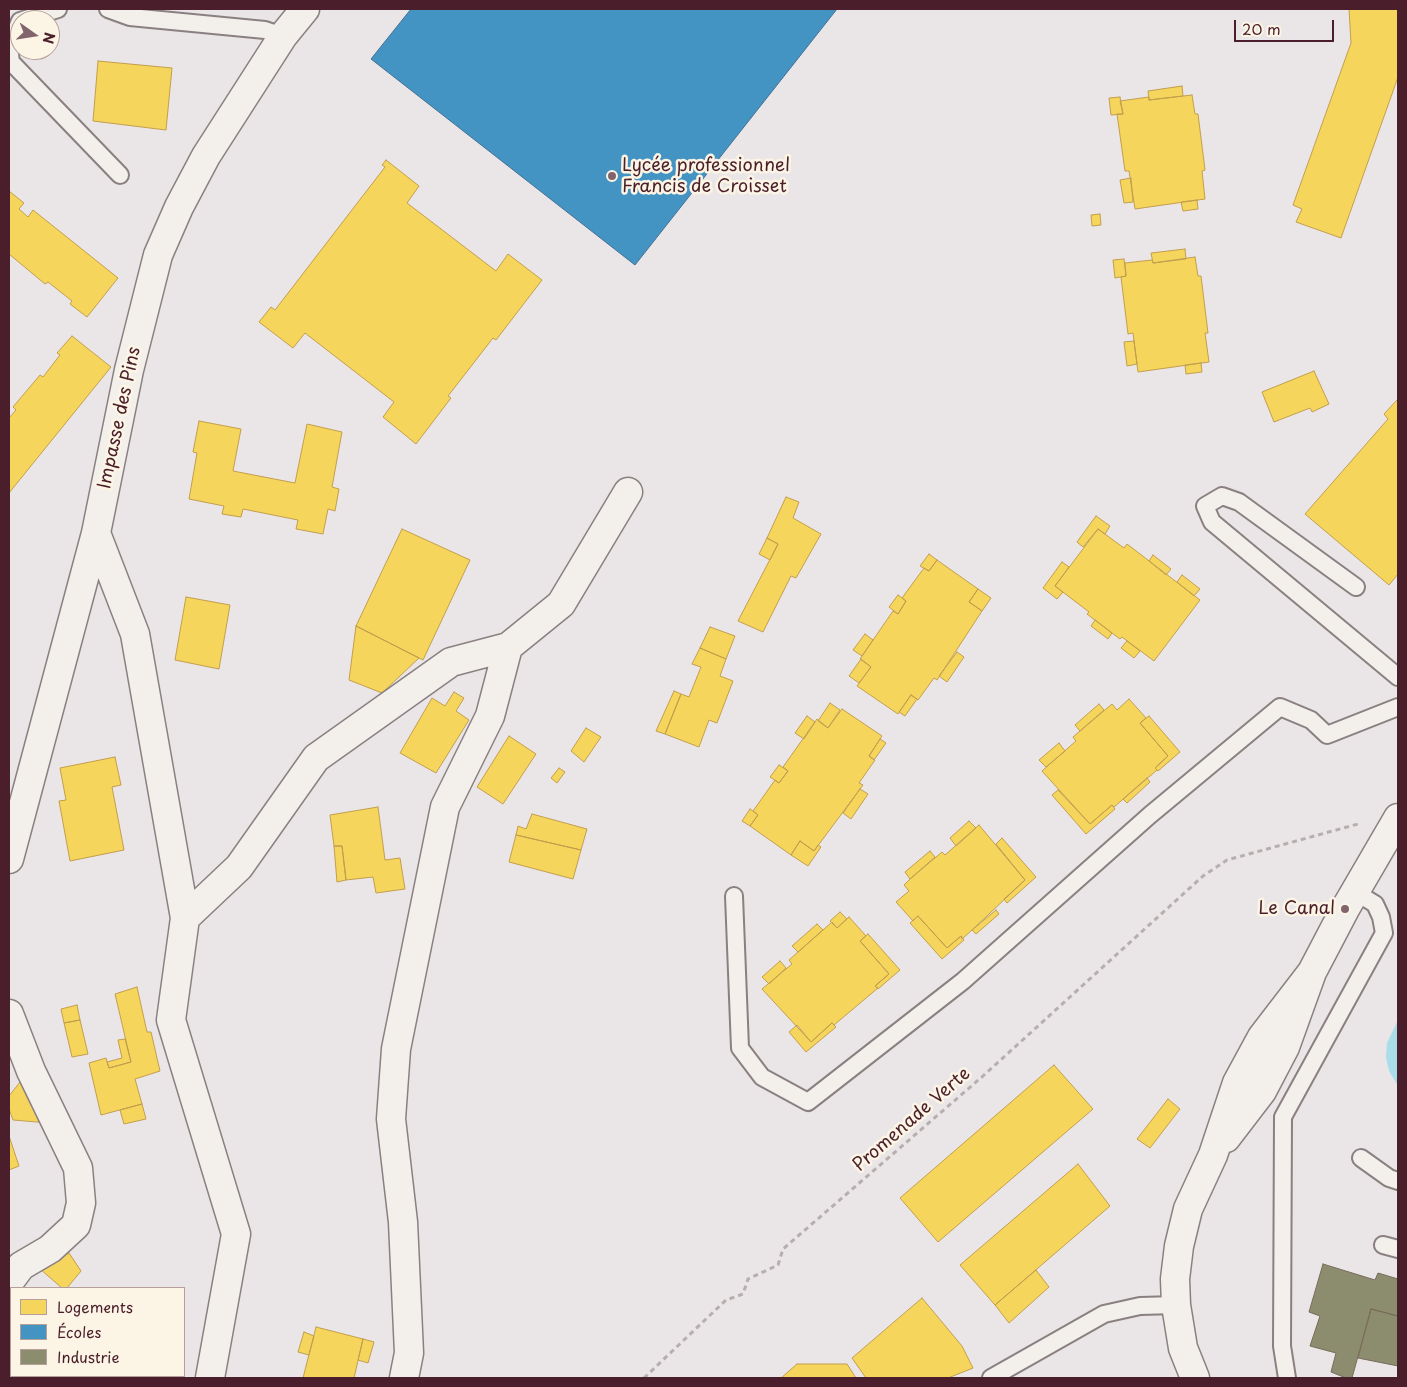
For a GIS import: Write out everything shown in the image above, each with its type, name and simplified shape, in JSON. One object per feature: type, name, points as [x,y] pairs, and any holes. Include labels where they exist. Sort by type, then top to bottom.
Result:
[{"type":"street","name":"Impasse des Pins","points":[[9,858],[96,533],[130,370],[158,255],[178,207],[206,156],[284,36],[305,9]]},
{"type":"street","points":[[185,918],[239,867],[316,758],[451,662],[508,647],[561,604],[628,492]]},
{"type":"street","points":[[96,533],[135,634],[185,918],[171,1020],[236,1234],[210,1378]]},
{"type":"street","points":[[404,1378],[409,1353],[403,1222],[391,1119],[396,1049],[445,807],[490,716],[508,647]]},
{"type":"street","points":[[1195,1378],[1183,1348],[1176,1305],[1175,1279],[1181,1237],[1188,1209],[1213,1156],[1262,1091],[1285,1046],[1312,972],[1398,818]]},
{"type":"street","points":[[9,1014],[31,1071],[78,1168],[81,1203],[76,1225],[72,1230],[50,1249],[13,1268]]},
{"type":"lane","points":[[108,9],[130,17],[265,30],[284,36]]},
{"type":"lane","points":[[10,45],[10,62],[120,176]]},
{"type":"lane","points":[[1356,587],[1239,502],[1222,496],[1205,506],[1212,522],[1398,677]]},
{"type":"lane","points":[[734,896],[740,1048],[762,1077],[808,1102],[963,981],[1150,815],[1280,707],[1312,720],[1327,735],[1398,707]]},
{"type":"lane","points":[[1287,1378],[1282,1346],[1283,1117],[1384,932],[1376,904],[1355,892]]},
{"type":"lane","points":[[1361,1158],[1389,1178],[1398,1181]]},
{"type":"lane","points":[[991,1378],[1104,1314],[1140,1306],[1176,1305]]},
{"type":"path","name":"Promenade Verte","points":[[644,1378],[726,1300],[742,1294],[748,1279],[778,1266],[782,1249],[983,1076],[1203,876],[1227,860],[1361,823]]},
{"type":"water","points":[[1398,1020],[1398,1086],[1389,1071],[1386,1057],[1387,1043]]},
{"type":"building: Logements","points":[[1349,9],[1398,9],[1398,77],[1341,238],[1296,222],[1302,209],[1293,205],[1351,43]]},
{"type":"building: Logements","points":[[98,61],[172,68],[166,130],[93,121]]},
{"type":"building: Logements","points":[[1182,86],[1183,96],[1149,100],[1148,91]]},
{"type":"building: Logements","points":[[1192,95],[1195,114],[1198,114],[1205,170],[1202,171],[1205,199],[1135,209],[1129,171],[1125,171],[1117,114],[1123,114],[1120,101],[1149,97],[1149,100]]},
{"type":"building: Logements","points":[[1120,97],[1123,114],[1111,115],[1109,98]]},
{"type":"building: Logements","points":[[386,160],[419,186],[407,203],[496,271],[508,254],[542,280],[496,340],[493,338],[448,396],[451,398],[416,444],[383,417],[394,402],[305,333],[293,348],[259,322],[271,307],[275,310],[385,167],[382,165]]},
{"type":"building: Logements","points":[[1131,178],[1133,202],[1124,203],[1120,180]]},
{"type":"building: Logements","points":[[9,191],[24,203],[19,209],[28,217],[33,210],[118,278],[87,317],[70,304],[72,301],[48,282],[45,284],[9,254]]},
{"type":"building: Logements","points":[[1197,200],[1198,209],[1183,211],[1181,202]]},
{"type":"building: Logements","points":[[1100,214],[1101,225],[1092,226],[1091,215]]},
{"type":"building: Logements","points":[[1185,249],[1186,259],[1153,263],[1151,253]]},
{"type":"building: Logements","points":[[1195,257],[1198,276],[1201,276],[1208,333],[1205,333],[1209,362],[1138,372],[1133,333],[1128,334],[1121,277],[1126,276],[1125,263],[1152,260],[1153,263]]},
{"type":"building: Logements","points":[[1124,259],[1126,276],[1115,278],[1113,260]]},
{"type":"building: Logements","points":[[72,336],[111,367],[9,493],[9,418],[16,410],[13,407],[40,375],[43,377],[60,355],[57,353]]},
{"type":"building: Logements","points":[[1134,341],[1137,364],[1127,366],[1124,342]]},
{"type":"building: Logements","points":[[1201,363],[1202,372],[1186,374],[1185,365]]},
{"type":"building: Logements","points":[[1314,371],[1329,404],[1312,412],[1310,408],[1274,422],[1262,392]]},
{"type":"building: Logements","points":[[1398,399],[1398,574],[1389,585],[1305,514],[1388,419],[1384,414]]},
{"type":"building: Logements","points":[[199,421],[241,429],[233,471],[295,483],[307,424],[342,432],[332,487],[339,489],[335,511],[328,509],[323,534],[296,529],[298,520],[243,509],[241,517],[222,514],[224,506],[189,499],[197,453],[193,452]]},
{"type":"building: Logements","points":[[786,497],[799,502],[793,518],[821,534],[796,578],[791,576],[763,632],[738,621],[778,544],[767,538]]},
{"type":"building: Logements","points":[[1096,516],[1110,526],[1105,534],[1098,529],[1083,547],[1077,542]]},
{"type":"building: Logements","points":[[402,529],[470,560],[423,660],[356,626]]},
{"type":"building: Logements","points":[[1098,529],[1124,548],[1127,544],[1200,600],[1154,661],[1122,637],[1120,639],[1112,633],[1087,614],[1089,612],[1055,586]]},
{"type":"building: Logements","points":[[767,538],[778,544],[770,560],[759,554]]},
{"type":"building: Logements","points":[[929,554],[937,560],[929,571],[920,566]]},
{"type":"building: Logements","points":[[1153,555],[1171,569],[1166,575],[1149,561]]},
{"type":"building: Logements","points":[[937,560],[978,589],[969,602],[982,611],[937,680],[934,678],[918,700],[911,695],[898,714],[857,686],[871,667],[860,659],[893,611],[898,614],[906,601],[902,598],[924,568],[929,571]]},
{"type":"building: Logements","points":[[1062,562],[1069,567],[1055,586],[1063,592],[1057,599],[1043,588]]},
{"type":"building: Logements","points":[[1182,575],[1200,589],[1194,596],[1177,582]]},
{"type":"building: Logements","points":[[978,589],[991,598],[982,611],[969,602]]},
{"type":"building: Logements","points":[[898,595],[906,601],[898,614],[889,607]]},
{"type":"building: Logements","points":[[186,597],[230,605],[219,669],[175,660]]},
{"type":"building: Logements","points":[[1095,620],[1112,633],[1108,639],[1091,626]]},
{"type":"building: Logements","points":[[356,626],[419,658],[382,693],[349,680]]},
{"type":"building: Logements","points":[[710,627],[735,636],[726,659],[700,648]]},
{"type":"building: Logements","points":[[865,634],[873,640],[862,656],[853,650]]},
{"type":"building: Logements","points":[[1127,641],[1140,651],[1134,658],[1121,648]]},
{"type":"building: Logements","points":[[700,648],[726,659],[720,676],[733,681],[717,723],[709,720],[699,747],[665,734],[681,694],[689,697],[701,667],[692,664]]},
{"type":"building: Logements","points":[[957,652],[964,657],[947,682],[939,676]]},
{"type":"building: Logements","points":[[861,659],[871,667],[859,683],[849,676]]},
{"type":"building: Logements","points":[[674,691],[681,694],[665,734],[656,731]]},
{"type":"building: Logements","points":[[454,692],[464,698],[456,711],[469,720],[436,773],[400,753],[432,698],[445,706]]},
{"type":"building: Logements","points":[[911,695],[917,699],[905,716],[899,712]]},
{"type":"building: Logements","points":[[1129,699],[1146,718],[1140,723],[1168,756],[1155,768],[1157,770],[1114,807],[1112,805],[1090,824],[1042,771],[1076,741],[1073,737],[1112,704],[1117,710]]},
{"type":"building: Logements","points":[[830,703],[840,710],[828,728],[818,721]]},
{"type":"building: Logements","points":[[1099,704],[1104,710],[1080,731],[1075,725]]},
{"type":"building: Logements","points":[[842,709],[882,736],[869,756],[875,760],[859,783],[863,785],[814,851],[800,841],[791,855],[750,826],[758,815],[753,811],[775,780],[779,783],[788,771],[783,767],[817,719],[828,728]]},
{"type":"building: Logements","points":[[807,716],[815,722],[804,739],[795,733]]},
{"type":"building: Logements","points":[[1149,716],[1180,752],[1158,771],[1155,768],[1168,756],[1140,723]]},
{"type":"building: Logements","points":[[586,728],[601,737],[584,762],[571,751]]},
{"type":"building: Logements","points":[[509,736],[536,754],[503,804],[477,787]]},
{"type":"building: Logements","points":[[880,739],[886,743],[874,760],[869,756]]},
{"type":"building: Logements","points":[[1059,743],[1065,751],[1046,767],[1039,760]]},
{"type":"building: Logements","points":[[115,757],[121,785],[112,787],[124,850],[70,861],[59,801],[66,800],[60,768]]},
{"type":"building: Logements","points":[[779,765],[788,771],[779,783],[770,777]]},
{"type":"building: Logements","points":[[559,768],[565,772],[557,783],[551,778]]},
{"type":"building: Logements","points":[[1147,778],[1150,782],[1127,803],[1123,799]]},
{"type":"building: Logements","points":[[860,789],[868,794],[851,819],[843,813]]},
{"type":"building: Logements","points":[[1058,790],[1090,824],[1112,805],[1115,809],[1086,834],[1052,795]]},
{"type":"building: Logements","points":[[378,807],[385,860],[400,858],[405,889],[376,893],[373,877],[346,880],[342,846],[334,846],[330,815]]},
{"type":"building: Logements","points":[[750,809],[758,815],[750,826],[742,821]]},
{"type":"building: Logements","points":[[532,814],[587,829],[581,850],[516,835],[518,826],[526,829]]},
{"type":"building: Logements","points":[[969,821],[976,828],[956,846],[950,838]]},
{"type":"building: Logements","points":[[979,825],[1025,880],[962,939],[961,936],[947,948],[918,916],[913,921],[896,902],[909,891],[904,885],[910,879],[942,852],[945,855]]},
{"type":"building: Logements","points":[[516,835],[581,850],[573,879],[509,862]]},
{"type":"building: Logements","points":[[1002,838],[1036,877],[1007,903],[1004,899],[1025,880],[996,844]]},
{"type":"building: Logements","points":[[800,841],[814,851],[818,845],[821,847],[808,866],[791,855]]},
{"type":"building: Logements","points":[[334,846],[342,846],[346,880],[337,882]]},
{"type":"building: Logements","points":[[930,851],[935,857],[910,879],[905,872]]},
{"type":"building: Logements","points":[[996,910],[999,914],[976,934],[972,930]]},
{"type":"building: Logements","points":[[840,912],[847,919],[837,928],[830,921]]},
{"type":"building: Logements","points":[[918,916],[947,948],[961,936],[964,940],[942,959],[910,923]]},
{"type":"building: Logements","points":[[849,917],[866,936],[860,941],[889,974],[875,986],[878,988],[834,1025],[832,1023],[811,1042],[762,989],[792,964],[789,960],[832,922],[837,928]]},
{"type":"building: Logements","points":[[817,924],[823,930],[798,952],[792,946]]},
{"type":"building: Logements","points":[[868,934],[900,970],[878,989],[875,986],[889,974],[860,941]]},
{"type":"building: Logements","points":[[780,961],[786,968],[769,984],[762,977]]},
{"type":"building: Logements","points":[[137,987],[147,1032],[151,1032],[160,1071],[135,1079],[142,1104],[101,1115],[89,1063],[106,1058],[109,1068],[131,1062],[115,994]]},
{"type":"building: Logements","points":[[77,1005],[80,1020],[64,1023],[61,1009]]},
{"type":"building: Logements","points":[[80,1020],[88,1054],[72,1057],[64,1023]]},
{"type":"building: Logements","points":[[832,1023],[836,1027],[806,1052],[789,1032],[797,1025],[811,1042]]},
{"type":"building: Logements","points":[[125,1039],[131,1062],[109,1068],[107,1062],[122,1058],[118,1040]]},
{"type":"building: Logements","points":[[1054,1065],[1093,1109],[938,1242],[900,1198]]},
{"type":"building: Logements","points":[[24,1077],[49,1123],[13,1120],[9,1109],[9,1096]]},
{"type":"building: Logements","points":[[1168,1099],[1180,1109],[1150,1148],[1137,1139]]},
{"type":"building: Logements","points":[[142,1104],[146,1119],[124,1124],[120,1110]]},
{"type":"building: Logements","points":[[9,1136],[19,1166],[9,1170]]},
{"type":"building: Logements","points":[[1078,1164],[1110,1206],[995,1305],[960,1265]]},
{"type":"building: Logements","points":[[69,1253],[81,1271],[68,1287],[61,1287],[40,1269]]},
{"type":"building: Logements","points":[[1036,1270],[1049,1287],[1009,1323],[995,1305]]},
{"type":"building: Logements","points":[[922,1298],[962,1346],[973,1368],[948,1378],[866,1378],[852,1358]]},
{"type":"building: Logements","points":[[316,1327],[363,1339],[354,1378],[303,1378]]},
{"type":"building: Logements","points":[[304,1332],[314,1336],[309,1355],[298,1352]]},
{"type":"building: Logements","points":[[363,1339],[374,1342],[368,1363],[358,1360]]},
{"type":"building: Logements","points":[[797,1364],[847,1364],[856,1378],[781,1378]]},
{"type":"building: Écoles","name":"Lycée professionnel Francis de Croisset","points":[[411,9],[837,9],[635,265],[371,59]]},
{"type":"building: Industrie","points":[[1323,1264],[1375,1280],[1378,1273],[1398,1279],[1398,1316],[1371,1309],[1352,1378],[1346,1378],[1331,1372],[1336,1353],[1310,1346],[1320,1316],[1309,1312]]},
{"type":"building: Industrie","points":[[1371,1309],[1398,1316],[1398,1366],[1358,1358]]},
{"type":"place","name":"Lycée professionnel Francis de Croisset","points":[[612,176]]},
{"type":"place","name":"Le Canal","points":[[1345,909]]}]
